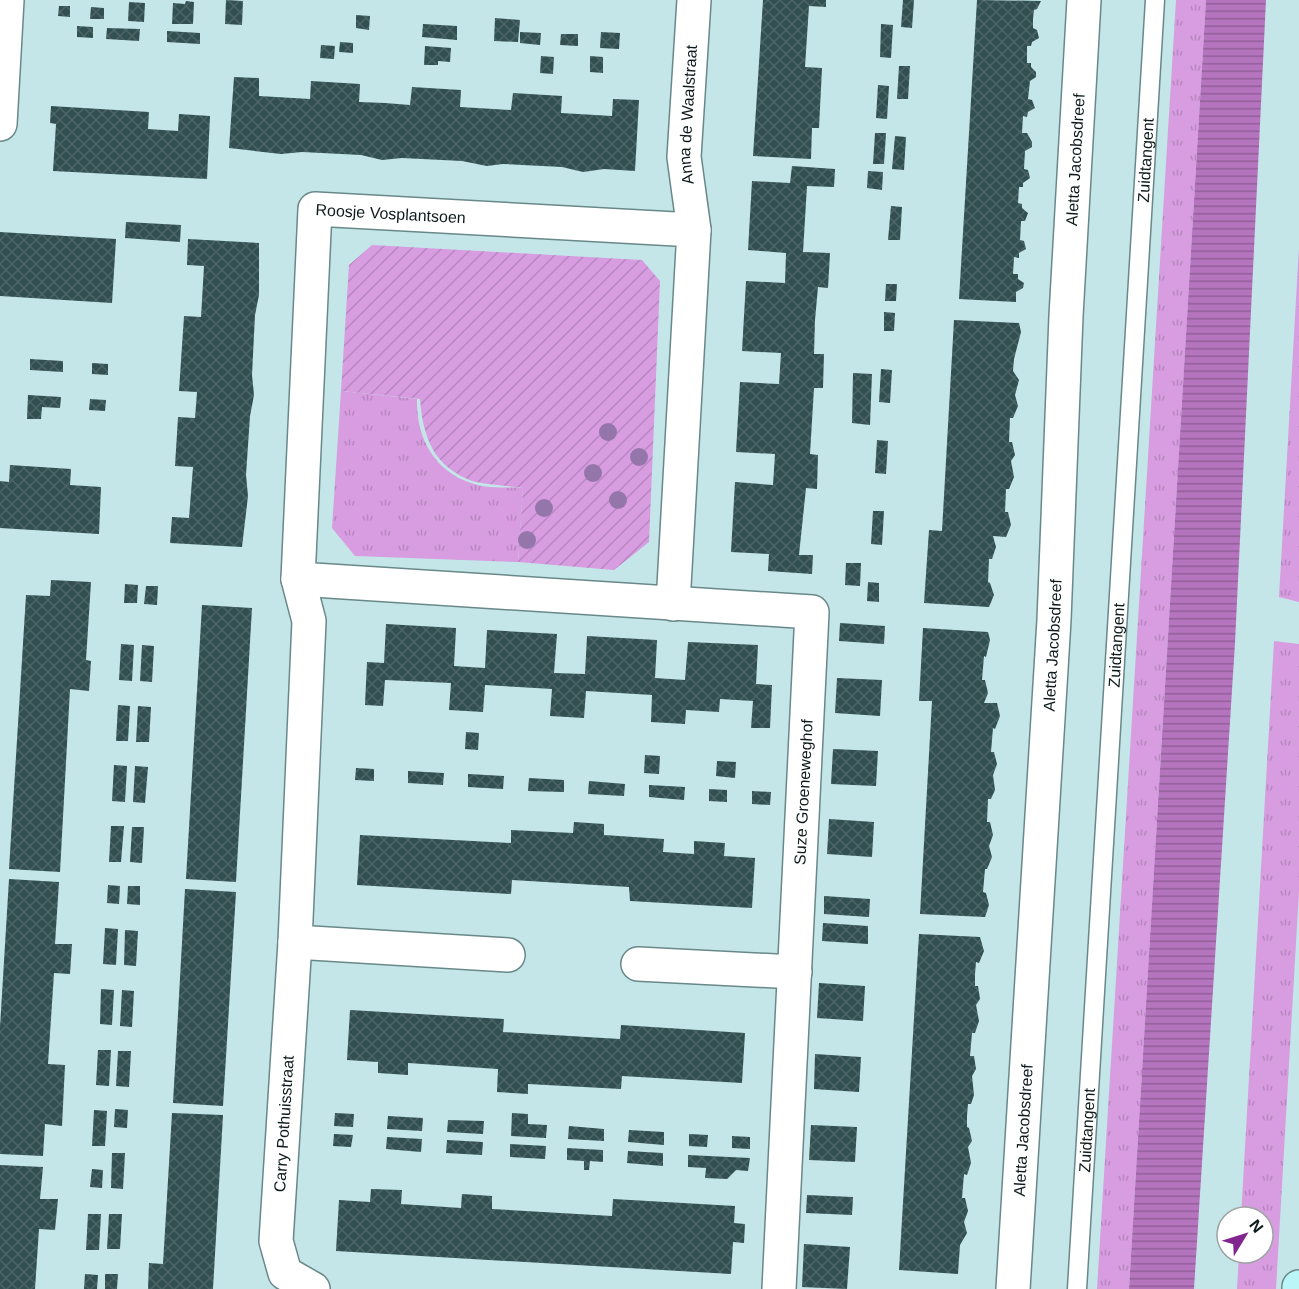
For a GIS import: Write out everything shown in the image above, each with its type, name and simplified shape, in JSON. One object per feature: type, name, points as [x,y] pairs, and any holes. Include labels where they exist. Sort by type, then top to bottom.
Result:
[{"type":"street","points":[[0,124],[7,0]]},
{"type":"street","name":"Anna de Waalstraat","points":[[694,0],[684,157],[694,230]]},
{"type":"street","name":"Aletta Jacobsdreef","points":[[1013,1289],[1054,620],[1066,316],[1084,0]]},
{"type":"street","name":"Roosje Vosplantsoen","points":[[298,579],[315,209],[694,230]]},
{"type":"street","points":[[298,579],[673,604],[694,230]]},
{"type":"street","name":"Carry Pothuisstraat","points":[[298,579],[309,621],[295,942],[276,1241],[285,1273],[313,1289]]},
{"type":"street","name":"Suze Groeneweghof","points":[[673,604],[812,612],[779,1289]]},
{"type":"street","points":[[295,942],[508,955]]},
{"type":"street","points":[[638,964],[795,972]]},
{"type":"lane","name":"Zuidtangent","points":[[1077,1289],[1155,0]]},
{"type":"green space","points":[[1176,0],[1206,0],[1129,1289],[1097,1289]]},
{"type":"green space","points":[[372,245],[642,260],[660,281],[649,542],[614,570],[518,562],[523,488],[472,481],[448,467],[439,458],[427,438],[420,399],[341,391],[349,265]]},
{"type":"green space","points":[[1299,247],[1299,602],[1279,597]]},
{"type":"green space","points":[[341,391],[417,399],[424,439],[437,461],[447,470],[458,478],[477,485],[523,488],[518,562],[355,556],[332,528]]},
{"type":"green space","points":[[1274,641],[1299,644],[1299,891],[1276,1289],[1237,1289],[1238,1265],[1275,1265],[1275,1205],[1242,1205]]},
{"type":"shaded area","points":[[1206,0],[1266,0],[1235,643],[1194,1289],[1129,1289]]},
{"type":"building","points":[[226,0],[243,1],[242,25],[225,24]]},
{"type":"building","points":[[763,0],[826,0],[826,7],[809,6],[805,67],[822,68],[819,128],[812,128],[811,159],[753,156]]},
{"type":"building","points":[[903,0],[914,0],[912,28],[901,27]]},
{"type":"building","points":[[977,0],[1041,1],[1034,10],[1033,19],[1033,28],[1037,30],[1039,38],[1032,42],[1031,46],[1027,46],[1027,63],[1031,63],[1031,67],[1036,72],[1036,77],[1030,81],[1028,99],[1032,100],[1035,108],[1028,112],[1027,117],[1023,116],[1022,133],[1027,133],[1032,147],[1025,151],[1024,169],[1028,170],[1030,178],[1023,183],[1023,187],[1019,187],[1018,203],[1022,204],[1022,208],[1028,213],[1025,221],[1021,221],[1020,240],[1024,241],[1026,249],[1019,253],[1019,258],[1014,257],[1013,274],[1018,274],[1018,279],[1024,283],[1023,288],[1016,292],[1016,302],[959,299]]},
{"type":"building","points":[[186,1],[194,2],[193,24],[172,24],[173,3],[185,4]]},
{"type":"building","points":[[129,2],[145,3],[144,22],[128,21]]},
{"type":"building","points":[[59,6],[70,6],[70,17],[58,16]]},
{"type":"building","points":[[91,7],[104,8],[104,19],[90,19]]},
{"type":"building","points":[[356,15],[370,16],[369,30],[356,28]]},
{"type":"building","points":[[495,18],[520,20],[518,42],[494,41]]},
{"type":"building","points":[[423,24],[457,26],[457,40],[422,37]]},
{"type":"building","points":[[881,24],[893,25],[891,58],[880,57]]},
{"type":"building","points":[[77,26],[93,27],[93,38],[77,37]]},
{"type":"building","points":[[107,28],[140,29],[139,41],[106,39]]},
{"type":"building","points":[[167,31],[200,33],[200,44],[167,42]]},
{"type":"building","points":[[520,32],[541,33],[540,45],[520,43]]},
{"type":"building","points":[[601,32],[620,33],[619,49],[600,48]]},
{"type":"building","points":[[561,34],[578,34],[578,46],[560,45]]},
{"type":"building","points":[[340,42],[353,43],[353,53],[339,52]]},
{"type":"building","points":[[321,45],[335,46],[334,59],[320,58]]},
{"type":"building","points":[[425,46],[451,48],[450,62],[438,61],[438,65],[424,65]]},
{"type":"building","points":[[541,56],[554,57],[553,74],[540,73]]},
{"type":"building","points":[[590,56],[603,57],[603,73],[590,72]]},
{"type":"building","points":[[899,66],[910,66],[908,99],[897,99]]},
{"type":"building","points":[[234,77],[259,78],[259,96],[310,99],[311,81],[360,84],[359,102],[410,105],[412,87],[461,90],[460,107],[511,110],[513,93],[562,96],[561,113],[612,116],[613,99],[639,100],[635,171],[604,169],[583,172],[562,167],[503,164],[487,166],[462,161],[402,158],[382,160],[361,155],[302,152],[281,154],[229,148]]},
{"type":"building","points":[[878,85],[889,86],[887,119],[876,118]]},
{"type":"building","points":[[51,106],[149,112],[148,129],[178,131],[179,114],[210,116],[207,179],[53,171],[56,124],[50,123]]},
{"type":"building","points":[[875,133],[886,133],[884,164],[873,164]]},
{"type":"building","points":[[895,136],[906,137],[904,170],[892,169]]},
{"type":"building","points":[[792,166],[835,169],[834,187],[807,186],[803,252],[830,253],[828,288],[818,287],[815,320],[814,354],[824,354],[823,388],[814,388],[810,454],[818,455],[817,489],[806,488],[799,555],[813,555],[812,574],[768,571],[769,554],[731,552],[735,482],[773,485],[775,454],[736,452],[740,382],[779,384],[781,353],[742,351],[746,281],[785,283],[786,253],[748,250],[752,181],[790,183]]},
{"type":"building","points":[[868,171],[883,172],[882,190],[867,188]]},
{"type":"building","points":[[891,206],[902,207],[900,240],[888,240]]},
{"type":"building","points":[[126,222],[181,225],[180,242],[125,238]]},
{"type":"building","points":[[0,232],[116,239],[112,303],[0,296]]},
{"type":"building","points":[[188,239],[259,243],[259,295],[255,315],[252,375],[254,395],[250,416],[246,475],[248,496],[242,547],[170,543],[172,517],[189,518],[193,467],[175,466],[178,417],[195,418],[197,392],[179,391],[184,316],[201,317],[204,266],[187,265]]},
{"type":"building","points":[[886,284],[897,284],[896,301],[885,301]]},
{"type":"building","points":[[884,312],[895,313],[894,331],[884,331]]},
{"type":"building","points":[[954,320],[1019,323],[1021,332],[1013,371],[1019,380],[1015,395],[1018,406],[1013,418],[1010,418],[1009,442],[1012,442],[1015,455],[1011,461],[1014,477],[1009,489],[1006,489],[1005,512],[1008,512],[1011,525],[1006,537],[993,536],[996,547],[992,559],[989,559],[988,582],[994,595],[989,607],[924,603],[929,530],[942,531]]},
{"type":"building","points":[[30,359],[63,361],[63,372],[30,370]]},
{"type":"building","points":[[92,363],[108,364],[108,375],[92,374]]},
{"type":"building","points":[[881,369],[892,370],[890,403],[879,402]]},
{"type":"building","points":[[853,373],[872,374],[870,425],[852,423]]},
{"type":"building","points":[[28,395],[61,397],[60,408],[42,407],[41,419],[27,419]]},
{"type":"building","points":[[90,399],[106,400],[105,411],[89,410]]},
{"type":"building","points":[[877,440],[888,441],[886,474],[875,473]]},
{"type":"building","points":[[10,465],[71,469],[70,485],[101,487],[99,534],[0,528],[0,481],[9,482]]},
{"type":"building","points":[[873,511],[884,511],[882,545],[871,544]]},
{"type":"building","points":[[846,563],[861,563],[860,586],[845,585]]},
{"type":"building","points":[[51,580],[91,582],[86,660],[91,661],[89,691],[70,689],[60,872],[9,869],[26,595],[50,596]]},
{"type":"building","points":[[868,582],[879,583],[879,602],[867,601]]},
{"type":"building","points":[[125,584],[138,585],[137,603],[124,603]]},
{"type":"building","points":[[146,586],[158,586],[157,605],[144,604]]},
{"type":"building","points":[[202,605],[252,608],[236,882],[186,879]]},
{"type":"building","points":[[840,623],[885,626],[884,644],[839,641]]},
{"type":"building","points":[[386,624],[456,628],[454,666],[485,668],[487,630],[557,634],[554,673],[585,674],[587,636],[657,640],[655,678],[685,680],[688,642],[758,645],[756,684],[772,685],[770,728],[751,728],[753,701],[720,699],[719,712],[686,710],[685,724],[651,722],[652,695],[586,691],[584,718],[550,716],[552,689],[485,685],[483,712],[449,710],[451,683],[385,680],[383,706],[365,705],[367,662],[384,663]]},
{"type":"building","points":[[923,628],[988,632],[990,640],[986,657],[984,656],[982,680],[985,680],[988,693],[984,703],[997,703],[1000,716],[995,729],[993,728],[991,752],[994,752],[997,764],[993,775],[995,790],[991,799],[988,799],[987,822],[990,822],[993,835],[989,846],[992,857],[985,869],[983,892],[986,893],[989,905],[985,917],[920,914],[932,701],[919,701]]},
{"type":"building","points":[[121,644],[134,645],[132,681],[119,680]]},
{"type":"building","points":[[142,645],[154,646],[152,682],[140,681]]},
{"type":"building","points":[[837,678],[882,680],[880,716],[835,713]]},
{"type":"building","points":[[118,705],[130,706],[128,741],[116,741]]},
{"type":"building","points":[[138,706],[151,707],[149,742],[136,742]]},
{"type":"building","points":[[466,732],[479,733],[478,750],[465,749]]},
{"type":"building","points":[[833,749],[878,751],[876,786],[831,784]]},
{"type":"building","points":[[645,755],[660,756],[659,774],[644,773]]},
{"type":"building","points":[[717,761],[736,762],[735,778],[716,776]]},
{"type":"building","points":[[114,765],[127,766],[125,802],[112,801]]},
{"type":"building","points":[[135,766],[148,767],[145,803],[133,802]]},
{"type":"building","points":[[356,768],[374,769],[374,781],[355,780]]},
{"type":"building","points":[[408,771],[444,773],[443,785],[408,783]]},
{"type":"building","points":[[468,774],[504,776],[503,789],[468,787]]},
{"type":"building","points":[[529,778],[564,780],[564,792],[528,791]]},
{"type":"building","points":[[589,781],[625,784],[624,796],[588,794]]},
{"type":"building","points":[[649,785],[685,787],[684,800],[649,797]]},
{"type":"building","points":[[709,789],[727,790],[727,802],[709,801]]},
{"type":"building","points":[[752,791],[771,792],[770,805],[752,804]]},
{"type":"building","points":[[829,819],[874,822],[872,857],[827,854]]},
{"type":"building","points":[[574,822],[604,824],[604,835],[664,839],[663,852],[694,854],[694,841],[725,843],[724,856],[755,858],[752,908],[630,901],[629,887],[512,880],[511,894],[357,885],[360,835],[511,843],[511,830],[573,833]]},
{"type":"building","points":[[111,826],[124,826],[121,862],[109,862]]},
{"type":"building","points":[[132,827],[144,827],[142,863],[130,862]]},
{"type":"building","points":[[9,879],[59,882],[55,944],[72,944],[70,974],[54,973],[48,1064],[65,1065],[62,1126],[45,1124],[43,1156],[0,1154],[0,1027]]},
{"type":"building","points":[[108,885],[120,886],[119,904],[107,903]]},
{"type":"building","points":[[128,886],[140,886],[140,905],[127,904]]},
{"type":"building","points":[[185,889],[236,892],[223,1106],[173,1103]]},
{"type":"building","points":[[824,896],[870,899],[869,917],[824,914]]},
{"type":"building","points":[[823,923],[868,926],[868,944],[822,941]]},
{"type":"building","points":[[105,928],[118,929],[116,965],[103,964]]},
{"type":"building","points":[[125,930],[138,931],[136,966],[124,965]]},
{"type":"building","points":[[919,934],[980,937],[984,951],[979,963],[976,962],[975,974],[975,986],[978,986],[980,999],[976,1005],[979,1021],[975,1033],[972,1033],[970,1056],[974,1056],[976,1069],[972,1076],[974,1095],[971,1104],[968,1104],[967,1116],[967,1127],[972,1141],[968,1147],[971,1163],[967,1175],[964,1174],[962,1198],[965,1198],[968,1211],[964,1222],[967,1233],[960,1245],[958,1274],[899,1270]]},
{"type":"building","points":[[819,983],[865,986],[863,1021],[817,1018]]},
{"type":"building","points":[[101,989],[114,990],[112,1025],[100,1024]]},
{"type":"building","points":[[122,990],[134,991],[132,1027],[120,1026]]},
{"type":"building","points":[[350,1010],[504,1019],[503,1032],[620,1039],[621,1025],[745,1033],[742,1083],[622,1076],[621,1089],[528,1084],[528,1094],[497,1092],[498,1069],[408,1063],[408,1075],[378,1073],[378,1062],[347,1060]]},
{"type":"building","points":[[98,1050],[111,1050],[109,1086],[96,1085]]},
{"type":"building","points":[[118,1051],[131,1051],[129,1087],[116,1086]]},
{"type":"building","points":[[815,1054],[861,1057],[859,1092],[814,1089]]},
{"type":"building","points":[[115,1109],[128,1110],[127,1128],[114,1127]]},
{"type":"building","points":[[94,1110],[107,1111],[105,1146],[92,1146]]},
{"type":"building","points":[[172,1113],[223,1115],[213,1289],[148,1289],[149,1263],[163,1264]]},
{"type":"building","points":[[335,1113],[354,1114],[353,1127],[334,1126]]},
{"type":"building","points":[[512,1113],[528,1114],[528,1124],[547,1125],[546,1138],[511,1136]]},
{"type":"building","points":[[388,1116],[423,1118],[422,1131],[387,1129]]},
{"type":"building","points":[[448,1120],[484,1121],[483,1134],[447,1132]]},
{"type":"building","points":[[811,1125],[857,1127],[855,1162],[809,1160]]},
{"type":"building","points":[[569,1126],[604,1129],[604,1141],[568,1139]]},
{"type":"building","points":[[629,1130],[664,1132],[664,1145],[628,1142]]},
{"type":"building","points":[[334,1134],[353,1135],[351,1147],[333,1146]]},
{"type":"building","points":[[689,1134],[708,1135],[707,1147],[689,1146]]},
{"type":"building","points":[[732,1136],[750,1137],[750,1149],[732,1148]]},
{"type":"building","points":[[387,1137],[422,1139],[421,1152],[386,1149]]},
{"type":"building","points":[[447,1140],[483,1142],[482,1155],[446,1153]]},
{"type":"building","points":[[510,1144],[546,1146],[545,1159],[510,1157]]},
{"type":"building","points":[[567,1148],[603,1150],[603,1162],[590,1161],[589,1170],[584,1170],[584,1161],[567,1160]]},
{"type":"building","points":[[628,1151],[663,1153],[663,1166],[627,1163]]},
{"type":"building","points":[[112,1153],[125,1153],[123,1189],[111,1188]]},
{"type":"building","points":[[688,1155],[750,1158],[748,1171],[736,1170],[727,1179],[705,1178],[706,1168],[688,1167]]},
{"type":"building","points":[[0,1165],[43,1167],[40,1199],[58,1199],[55,1230],[39,1229],[35,1289],[0,1289]]},
{"type":"building","points":[[92,1169],[103,1170],[102,1188],[90,1187]]},
{"type":"building","points":[[371,1189],[402,1190],[401,1204],[461,1208],[462,1194],[492,1196],[492,1209],[612,1216],[613,1199],[735,1206],[734,1223],[745,1224],[744,1243],[733,1242],[731,1274],[336,1251],[339,1200],[370,1202]]},
{"type":"building","points":[[807,1195],[853,1197],[852,1215],[806,1213]]},
{"type":"building","points":[[88,1214],[101,1214],[99,1250],[86,1250]]},
{"type":"building","points":[[109,1214],[122,1214],[120,1249],[107,1249]]},
{"type":"building","points":[[804,1244],[850,1247],[847,1289],[802,1287]]},
{"type":"building","points":[[85,1274],[98,1275],[97,1289],[84,1289]]},
{"type":"building","points":[[105,1274],[118,1274],[117,1289],[105,1289]]}]
